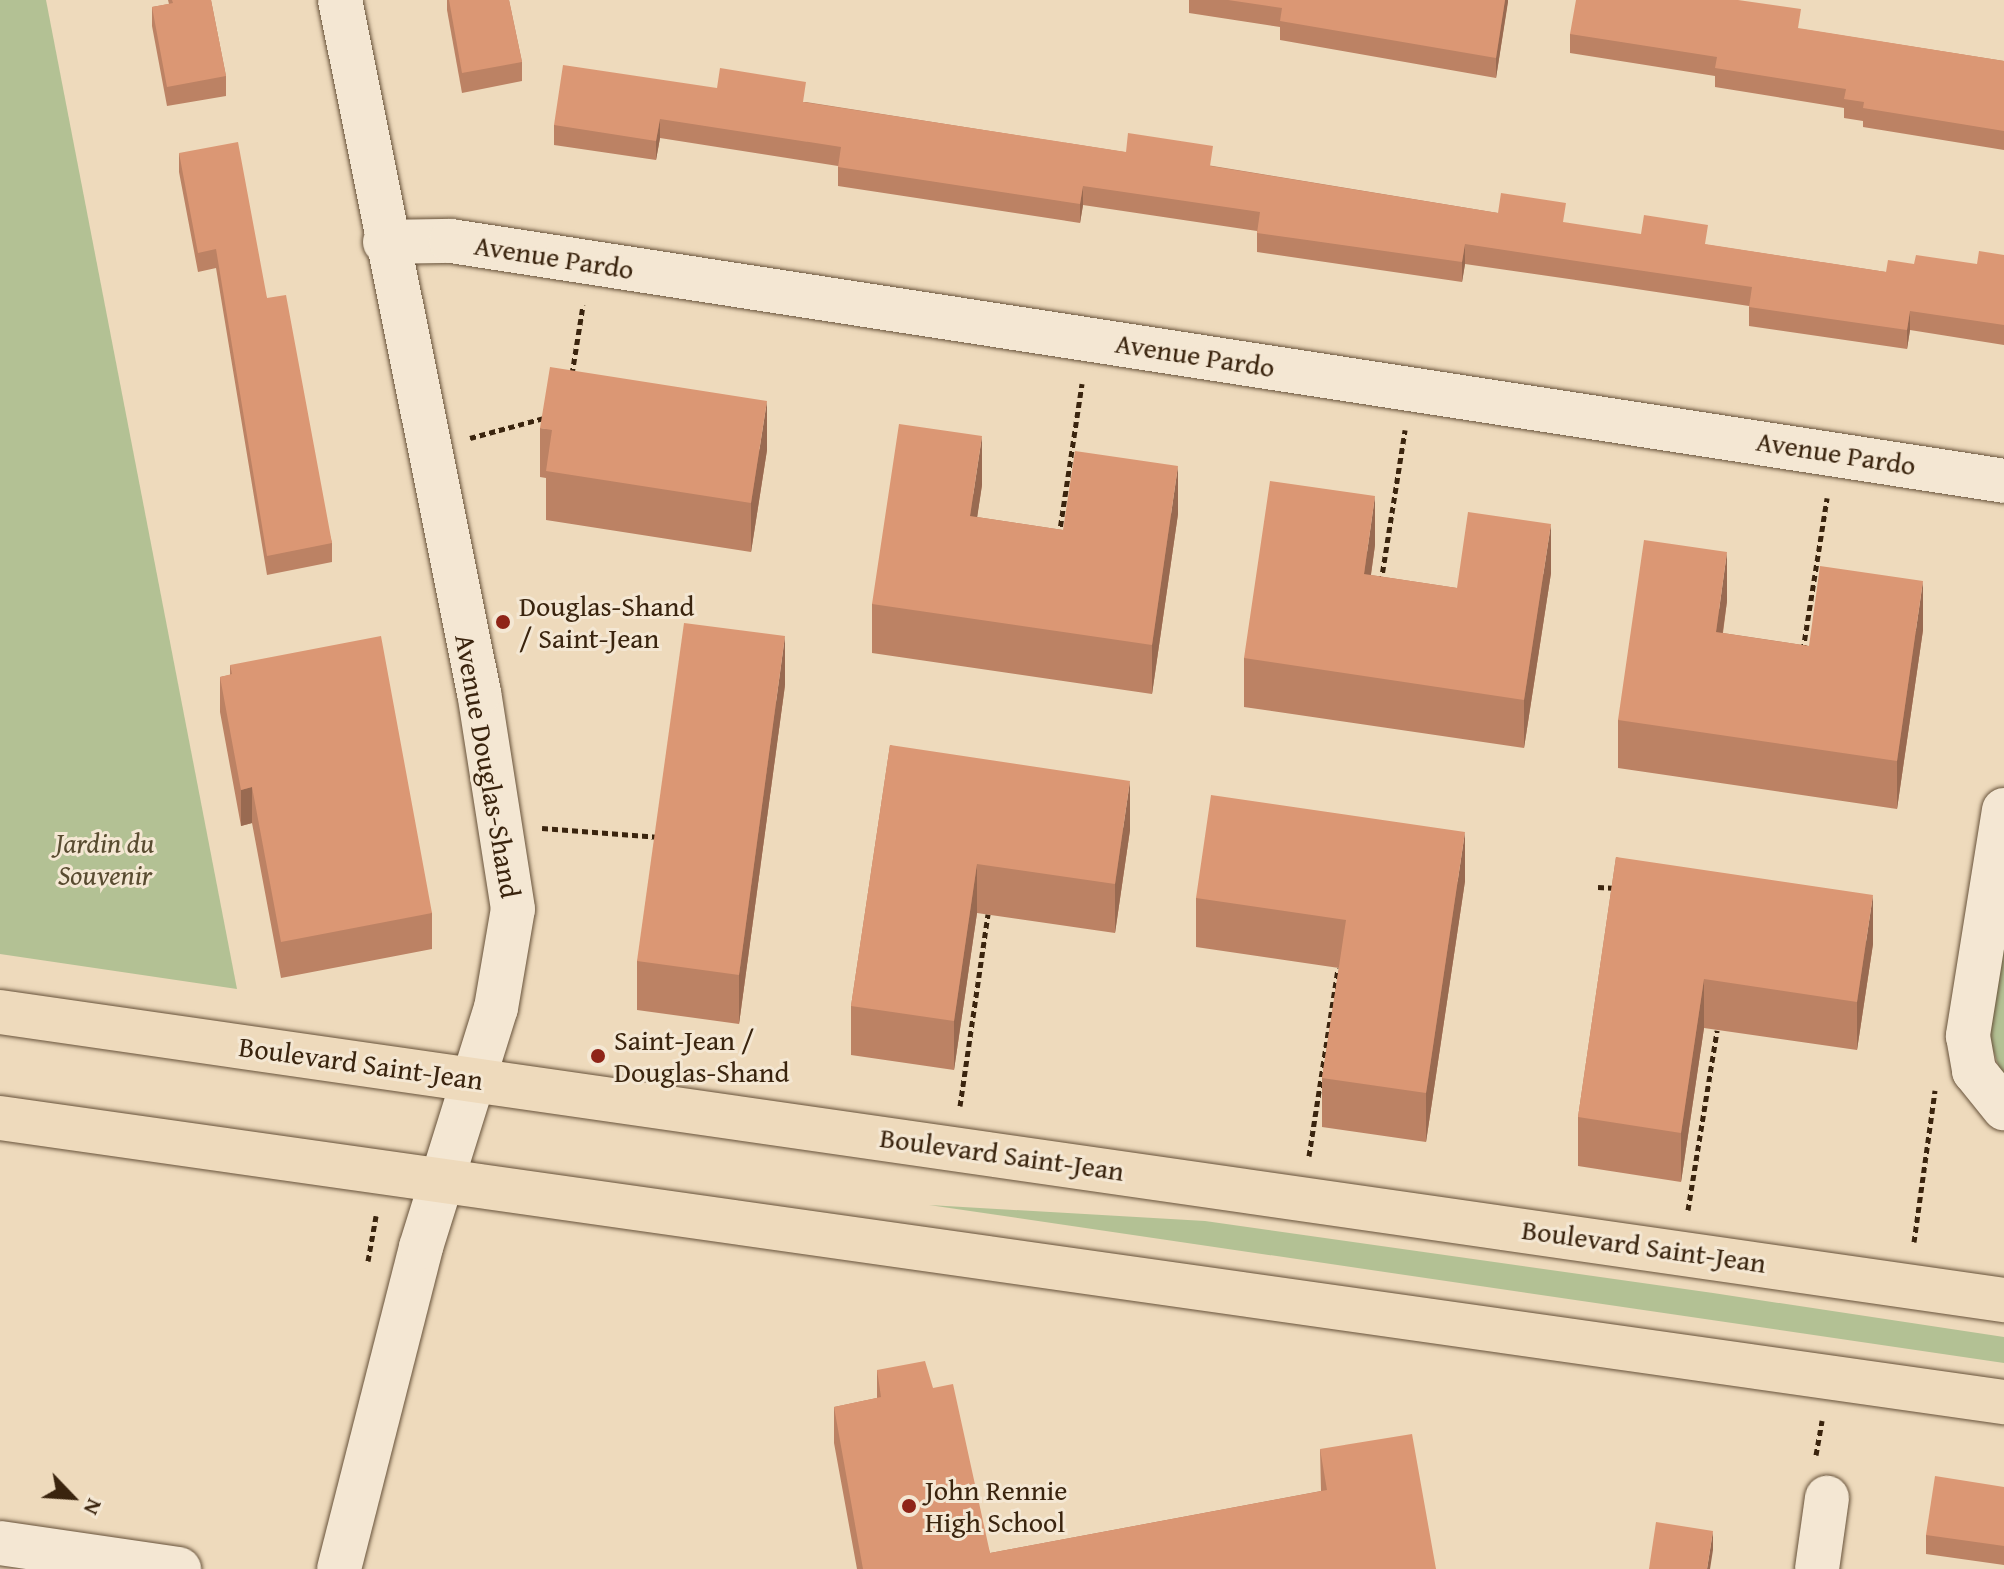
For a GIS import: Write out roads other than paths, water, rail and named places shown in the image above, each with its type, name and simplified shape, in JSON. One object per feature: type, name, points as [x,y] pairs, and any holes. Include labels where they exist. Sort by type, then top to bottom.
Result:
[{"type":"main road","name":"Boulevard Saint-Jean","points":[[0,1012],[2004,1300]]},
{"type":"main road","points":[[0,1118],[2004,1402]]},
{"type":"street","name":"Avenue Douglas-Shand","points":[[339,1569],[442,1180],[507,958],[510,863],[385,242],[340,0]]},
{"type":"street","name":"Avenue Pardo","points":[[385,242],[451,241],[2004,481]]},
{"type":"street","points":[[2004,810],[1968,1036],[1974,1071],[2004,1108]]},
{"type":"street","points":[[1817,1569],[1821,1483]]},
{"type":"street","points":[[0,1543],[179,1569]]},
{"type":"place","name":"Douglas-Shand / Saint-Jean","points":[[503,622]]},
{"type":"place","name":"Saint-Jean / Douglas-Shand","points":[[598,1056]]},
{"type":"place","name":"John Rennie High School","points":[[909,1506]]},
{"type":"park label","name":"Jardin du Souvenir","points":[[105,859]]}]
